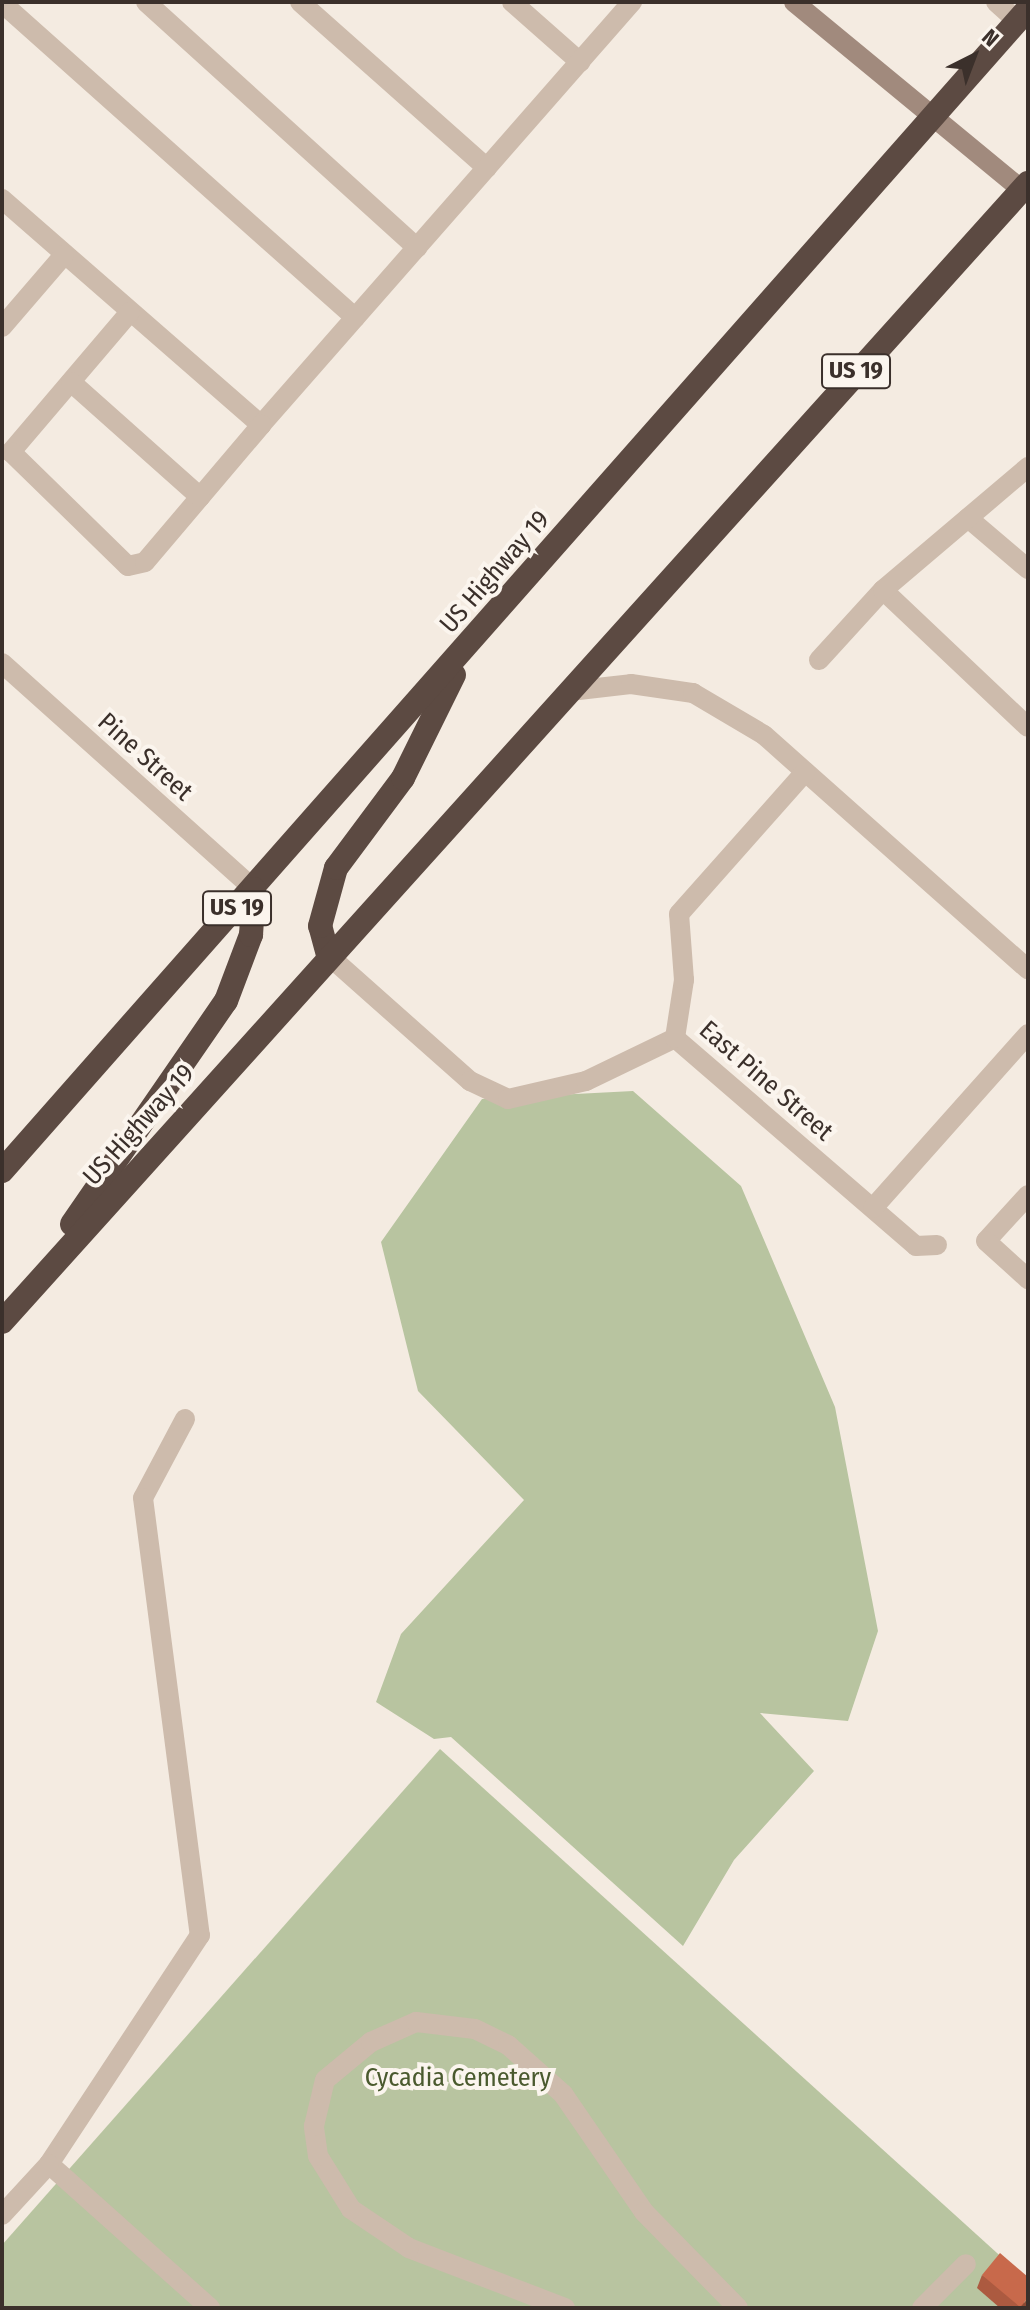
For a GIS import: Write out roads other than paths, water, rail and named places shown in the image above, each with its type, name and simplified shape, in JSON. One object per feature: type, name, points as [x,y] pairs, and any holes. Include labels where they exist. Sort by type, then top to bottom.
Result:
[{"type":"highway","name":"US Highway 19","points":[[2,1171],[1023,15]]},
{"type":"highway","name":"US Highway 19","points":[[2,1322],[328,955],[1026,189]]},
{"type":"highway","points":[[328,955],[320,926],[336,868],[403,778],[470,644]]},
{"type":"highway","points":[[22,1300],[226,1001],[251,935],[254,889]]},
{"type":"street","points":[[146,2],[417,248]]},
{"type":"street","points":[[300,2],[487,168]]},
{"type":"street","points":[[512,2],[580,62]]},
{"type":"street","points":[[130,312],[11,452],[128,566],[145,562],[632,2]]},
{"type":"street","points":[[794,2],[1026,189]]},
{"type":"street","points":[[996,2],[1023,15]]},
{"type":"street","points":[[2,3],[355,318]]},
{"type":"street","points":[[2,199],[261,425]]},
{"type":"street","points":[[2,327],[64,255]]},
{"type":"street","points":[[71,382],[200,497]]},
{"type":"street","points":[[819,660],[883,590],[1028,467]]},
{"type":"street","points":[[968,518],[1028,569]]},
{"type":"street","points":[[883,590],[1028,727]]},
{"type":"street","name":"Pine Street","points":[[2,663],[254,889]]},
{"type":"street","points":[[570,691],[631,684],[693,693],[764,735],[1028,969]]},
{"type":"street","points":[[675,1038],[684,980],[679,914],[805,772]]},
{"type":"street","name":"East Pine Street","points":[[328,955],[470,1081],[508,1099],[586,1081],[675,1038],[916,1246],[937,1245]]},
{"type":"street","points":[[873,1208],[1028,1034]]},
{"type":"street","points":[[1028,1195],[981,1242],[1028,1279]]},
{"type":"street","points":[[2,2215],[49,2164],[200,1935],[143,1498],[185,1419]]},
{"type":"street","points":[[565,2308],[409,2248],[351,2209],[318,2156],[314,2126],[325,2080],[371,2042],[416,2022],[475,2029],[508,2045],[563,2094],[644,2212],[738,2308]]},
{"type":"street","points":[[49,2164],[210,2308]]},
{"type":"street","points":[[922,2308],[966,2264]]},
{"type":"park label","name":"Cycadia Cemetery","points":[[458,2078]]}]
